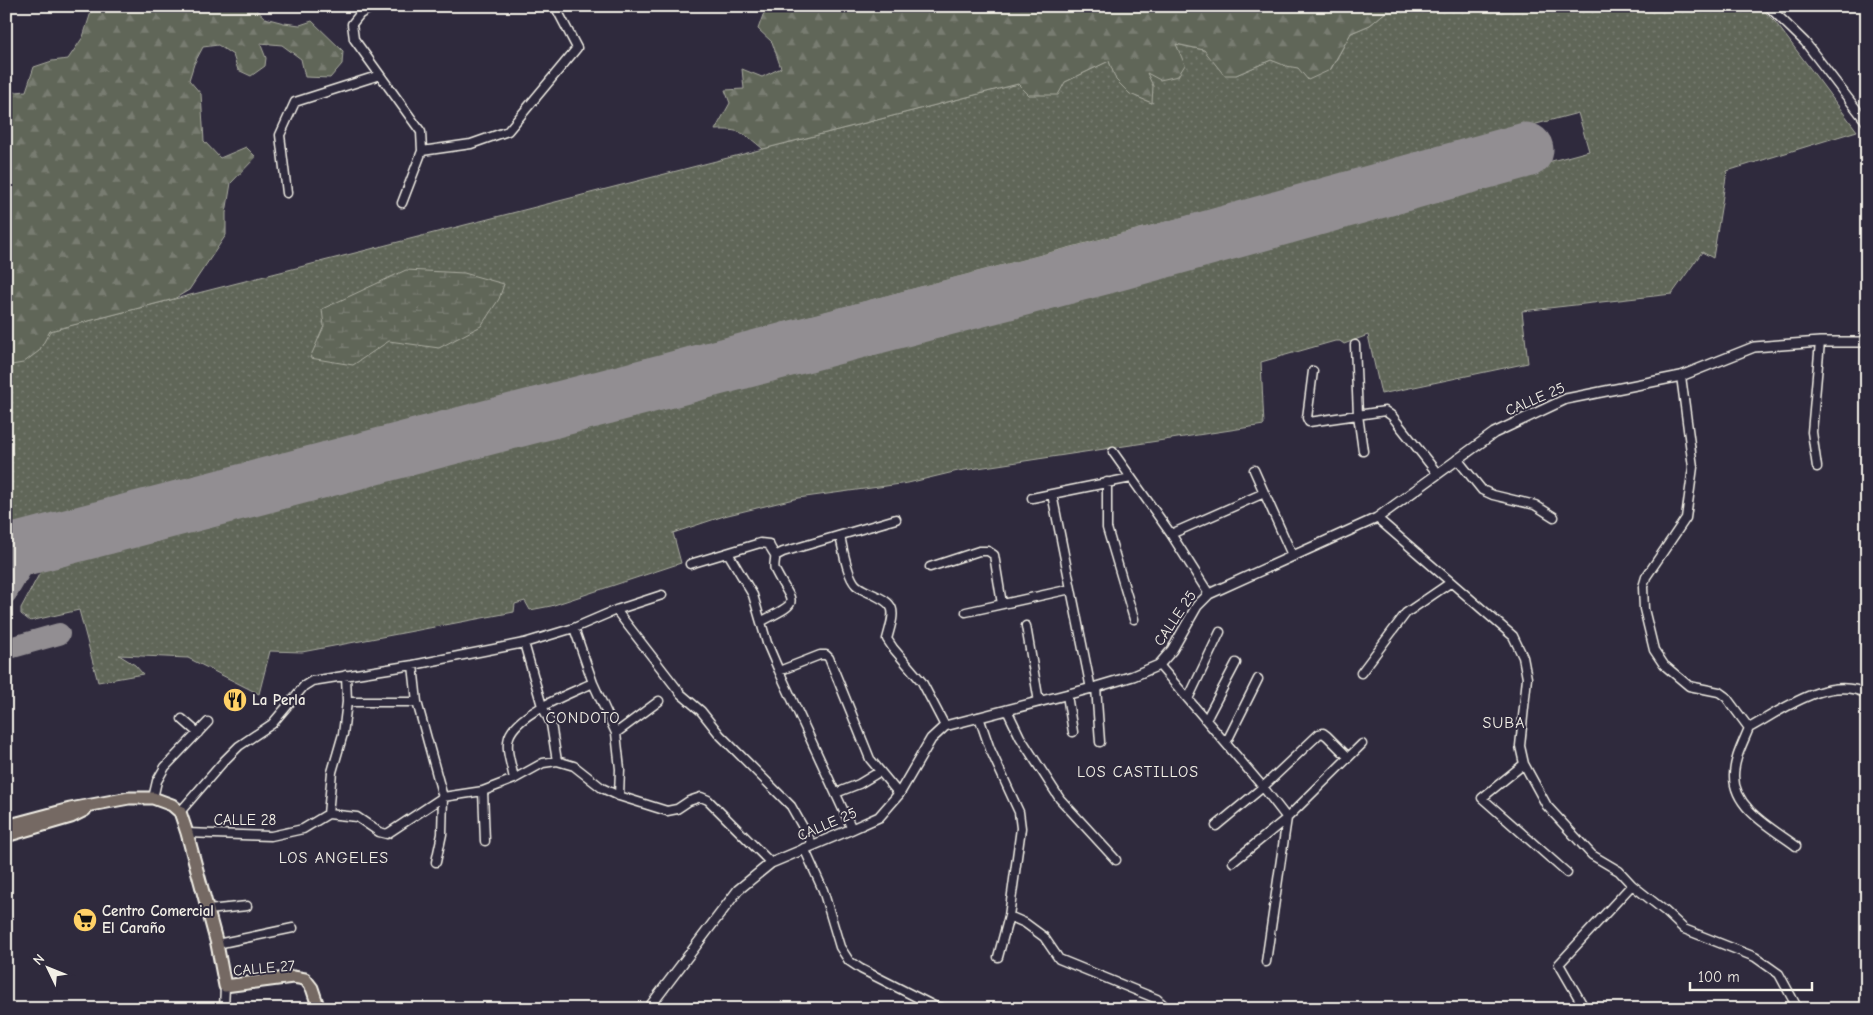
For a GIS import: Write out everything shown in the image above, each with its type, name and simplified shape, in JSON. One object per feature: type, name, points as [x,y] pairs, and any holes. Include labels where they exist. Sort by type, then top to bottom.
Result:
[{"type":"main road","points":[[6,826],[70,809],[130,798],[153,798],[176,808],[187,833],[217,944],[225,986]]},
{"type":"main road","points":[[6,836],[71,817],[90,806]]},
{"type":"main road","name":"CALLE 27","points":[[225,986],[293,977],[305,980],[312,988],[319,1009]]},
{"type":"street","points":[[374,6],[360,14],[352,24],[354,39],[421,132],[422,151],[402,203]]},
{"type":"street","points":[[422,151],[471,144],[508,131],[577,48],[555,6]]},
{"type":"street","points":[[1768,6],[1804,42],[1867,123]]},
{"type":"street","points":[[287,193],[280,135],[295,102],[380,75]]},
{"type":"street","points":[[1817,466],[1812,432],[1820,342]]},
{"type":"street","name":"CALLE 25","points":[[648,1009],[738,890],[771,863],[878,817],[899,794],[931,738],[945,726],[1094,688],[1133,676],[1159,665],[1172,650],[1196,606],[1209,594],[1377,518],[1494,433],[1566,399],[1681,376],[1754,347],[1820,342],[1865,343]]},
{"type":"street","points":[[1355,346],[1358,414],[1363,451]]},
{"type":"street","points":[[1313,371],[1308,421],[1385,411],[1389,413],[1437,473]]},
{"type":"street","points":[[1681,376],[1693,467],[1686,518],[1646,577],[1643,587],[1644,609],[1654,650],[1664,665],[1689,686],[1719,692],[1726,697],[1749,728]]},
{"type":"street","points":[[1113,452],[1171,534],[1209,594]]},
{"type":"street","points":[[1457,459],[1482,490],[1493,495],[1535,505],[1554,517]]},
{"type":"street","points":[[1254,470],[1292,555]]},
{"type":"street","points":[[1032,498],[1131,478]]},
{"type":"street","points":[[1107,482],[1107,528],[1134,618]]},
{"type":"street","points":[[1171,534],[1264,492]]},
{"type":"street","points":[[1052,494],[1071,589],[1094,688],[1100,742]]},
{"type":"street","points":[[1377,518],[1513,636],[1522,657],[1527,678],[1520,746],[1524,764],[1547,806],[1592,855],[1619,871],[1632,885],[1684,929],[1755,957],[1779,974],[1798,1009]]},
{"type":"street","points":[[775,556],[896,519]]},
{"type":"street","points":[[840,536],[849,571],[856,585],[887,600],[892,609],[888,639],[893,648],[922,682],[945,726]]},
{"type":"street","points":[[690,564],[764,542],[768,544],[775,556],[774,567],[791,597],[791,604],[762,621]]},
{"type":"street","points":[[930,568],[980,551],[988,551],[994,555],[1002,604]]},
{"type":"street","points":[[728,553],[753,595],[767,643],[852,829]]},
{"type":"street","points":[[1361,673],[1406,613],[1450,583]]},
{"type":"street","points":[[966,612],[1071,589]]},
{"type":"street","points":[[176,808],[239,746],[272,724],[308,683],[312,681],[413,665],[524,644],[574,628],[616,610],[662,595]]},
{"type":"street","points":[[616,610],[681,694],[701,711],[720,735],[791,806],[809,847],[840,947],[849,960],[861,969],[934,1006],[946,1009]]},
{"type":"street","points":[[1026,626],[1039,702]]},
{"type":"street","points":[[574,628],[593,683],[616,732],[620,768],[619,796]]},
{"type":"street","points":[[1188,699],[1220,632]]},
{"type":"street","points":[[524,644],[542,706],[551,724],[556,761]]},
{"type":"street","points":[[779,671],[820,655],[826,655],[829,658],[870,759],[899,794]]},
{"type":"street","points":[[1206,720],[1236,663]]},
{"type":"street","points":[[413,665],[417,702],[443,797],[442,834],[436,862]]},
{"type":"street","points":[[1159,665],[1287,818],[1266,962]]},
{"type":"street","points":[[346,675],[347,702],[343,734],[332,772],[328,814],[357,817],[379,832],[387,834],[443,797],[483,791],[514,779],[543,764],[556,761],[574,766],[602,788],[619,796],[667,811],[677,809],[689,801],[701,797],[708,800],[771,863]]},
{"type":"street","points":[[1226,744],[1258,678]]},
{"type":"street","points":[[514,779],[508,748],[509,737],[514,728],[542,706],[593,683]]},
{"type":"street","points":[[1796,846],[1746,808],[1736,788],[1734,775],[1738,755],[1749,728],[1817,692],[1836,688],[1867,694]]},
{"type":"street","points":[[1067,695],[1073,732]]},
{"type":"street","points":[[616,732],[659,701]]},
{"type":"street","points":[[347,702],[417,702]]},
{"type":"street","points":[[1007,710],[1020,737],[1060,799],[1116,860]]},
{"type":"street","points":[[979,717],[990,749],[1019,812],[1021,828],[1009,916],[998,957]]},
{"type":"street","points":[[182,719],[198,733]]},
{"type":"street","points":[[153,798],[157,781],[165,767],[208,722]]},
{"type":"street","points":[[1216,826],[1263,787],[1319,734],[1323,733],[1328,736],[1348,757]]},
{"type":"street","points":[[1233,862],[1287,818],[1362,744]]},
{"type":"street","points":[[1524,764],[1482,798],[1567,873]]},
{"type":"street","points":[[836,793],[859,784],[879,772]]},
{"type":"street","points":[[483,791],[485,841]]},
{"type":"street","name":"CALLE 28","points":[[187,833],[270,836],[303,829],[328,814]]},
{"type":"street","points":[[1585,1009],[1559,964],[1632,885]]},
{"type":"street","points":[[208,910],[247,906]]},
{"type":"street","points":[[1009,916],[1025,923],[1044,937],[1059,959],[1157,1000],[1168,1009]]},
{"type":"street","points":[[217,944],[293,928]]},
{"type":"street","points":[[224,1009],[225,986]]},
{"type":"green space","points":[[93,6],[252,6],[265,18],[284,23],[300,25],[312,21],[343,51],[342,64],[330,78],[305,77],[301,59],[282,45],[260,43],[266,58],[265,66],[251,76],[238,70],[233,55],[218,45],[203,47],[194,64],[189,80],[201,94],[204,141],[220,158],[246,147],[256,157],[231,183],[226,213],[226,235],[189,290],[174,299],[50,331],[39,351],[23,363],[6,366],[6,93],[26,91],[34,67],[52,61],[68,59],[83,37]]},
{"type":"green space","points":[[769,6],[1393,6],[1370,25],[1351,33],[1330,70],[1308,80],[1298,68],[1271,60],[1236,75],[1224,75],[1204,50],[1176,44],[1185,65],[1178,76],[1160,80],[1147,73],[1153,86],[1152,103],[1130,94],[1116,80],[1109,61],[1065,82],[1058,95],[1029,95],[1018,84],[763,149],[737,131],[715,130],[730,103],[725,90],[744,89],[742,69],[762,77],[781,68],[772,42],[758,29],[763,15]]},
{"type":"green space","points":[[1393,6],[1759,6],[1776,23],[1857,131],[1727,171],[1713,258],[1702,252],[1672,294],[1522,311],[1528,363],[1381,394],[1368,335],[1344,344],[1340,341],[1335,341],[1261,362],[1264,425],[958,471],[908,483],[798,498],[724,516],[673,533],[681,563],[551,606],[530,610],[525,601],[515,604],[514,612],[302,652],[270,651],[259,694],[188,658],[119,655],[135,665],[143,674],[98,682],[79,610],[30,621],[21,614],[21,608],[44,565],[1589,151],[1578,113],[6,529],[6,366],[39,351],[49,331],[1018,84],[1029,95],[1065,82],[1109,61],[1116,77],[1124,88],[1135,96],[1152,103],[1147,73],[1175,44],[1204,50],[1236,75],[1271,60],[1293,66],[1331,69],[1351,33],[1370,25]]},
{"type":"green space","points":[[406,270],[464,273],[504,284],[499,299],[481,326],[439,348],[389,341],[353,365],[310,358],[324,326],[322,309]]},
{"type":"taxiway","points":[[6,593],[29,558],[41,546],[49,542]]},
{"type":"taxiway","points":[[6,649],[59,634]]},
{"type":"runway","points":[[6,553],[1104,267],[1526,150]]},
{"type":"place","name":"La Perla","points":[[235,700]]},
{"type":"place","name":"Centro Comercial El Caraño","points":[[85,920]]},
{"type":"district","name":"CONDOTO","points":[[583,718]]},
{"type":"district","name":"SUBA","points":[[1504,723]]},
{"type":"district","name":"LOS CASTILLOS","points":[[1138,772]]},
{"type":"district","name":"LOS ANGELES","points":[[334,858]]}]
